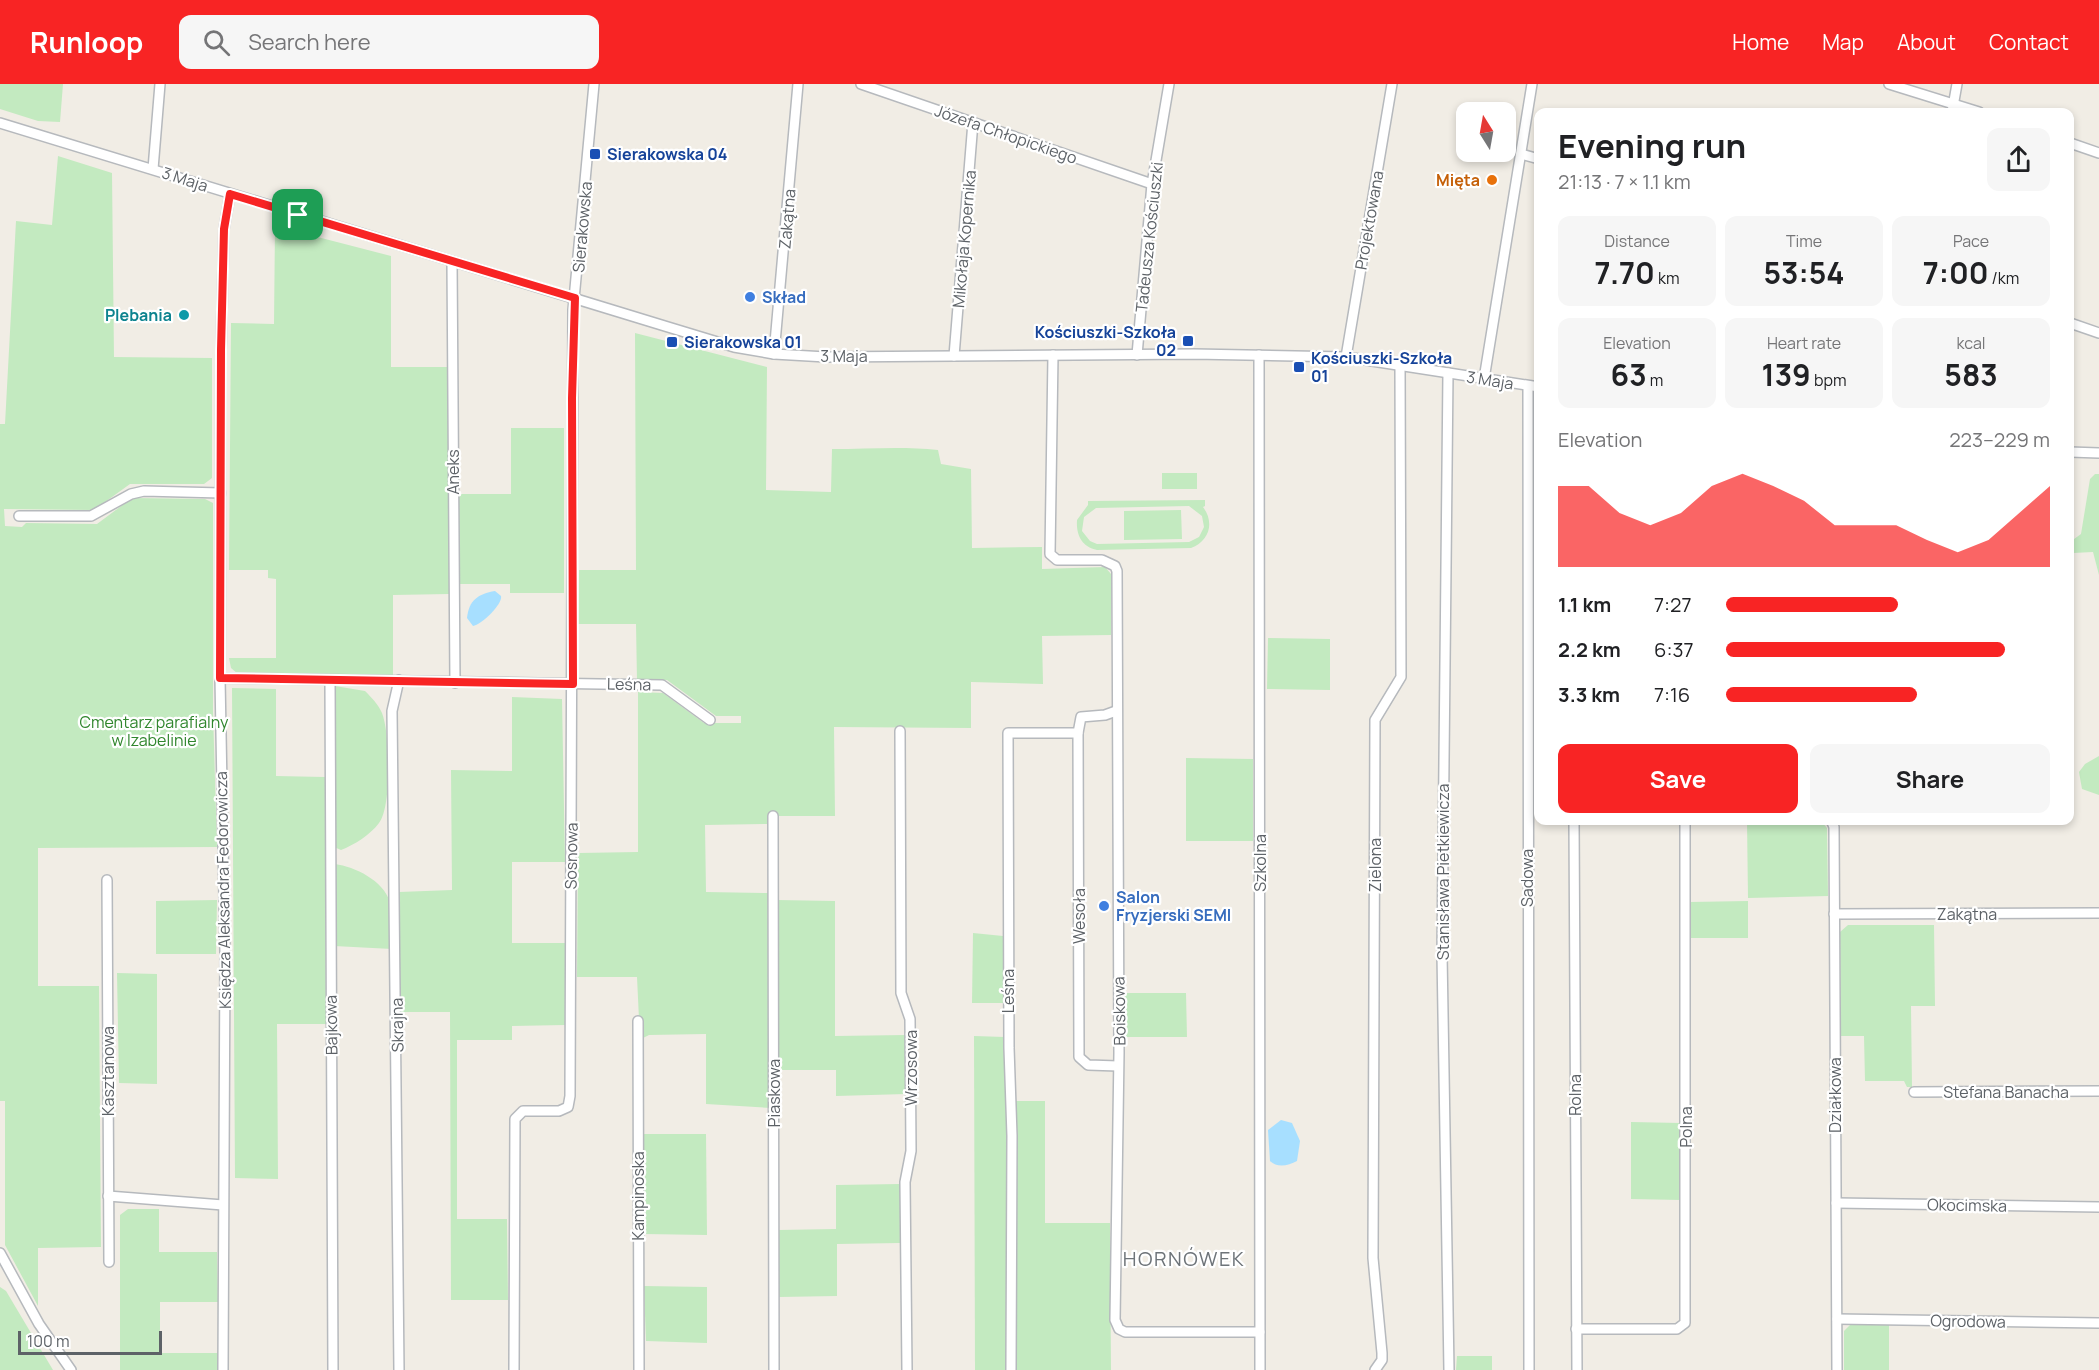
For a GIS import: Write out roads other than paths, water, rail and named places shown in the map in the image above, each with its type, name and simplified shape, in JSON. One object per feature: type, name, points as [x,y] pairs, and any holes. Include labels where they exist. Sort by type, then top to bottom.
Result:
[{"type":"street","points":[[153,169],[160,84]]},
{"type":"street","name":"Sierakowska","points":[[575,298],[594,84]]},
{"type":"street","name":"Zakątna","points":[[774,354],[798,84]]},
{"type":"street","name":"Józefa Chłopickiego","points":[[861,84],[1152,184]]},
{"type":"street","name":"Tadeusza Kościuszki","points":[[1137,355],[1152,184],[1169,84]]},
{"type":"street","name":"Projektowana","points":[[1346,357],[1392,84]]},
{"type":"street","points":[[1484,379],[1532,84]]},
{"type":"street","points":[[1889,84],[1953,108],[1957,84]]},
{"type":"street","name":"Mikołaja Kopernika","points":[[954,356],[973,122]]},
{"type":"street","name":"3 Maja","points":[[0,123],[734,347],[774,354],[826,357],[1053,355],[1346,357],[1534,387]]},
{"type":"street","points":[[2074,144],[2099,153]]},
{"type":"street","points":[[1521,154],[1534,158]]},
{"type":"street","name":"Księdza Aleksandra Fedorowicza","points":[[223,1370],[225,953],[220,678],[221,492],[224,229],[230,194]]},
{"type":"street","name":"Aneks","points":[[452,261],[455,683]]},
{"type":"street","name":"Sosnowa","points":[[514,1370],[515,1119],[523,1111],[559,1111],[568,1107],[570,1096],[573,684],[572,398],[575,298]]},
{"type":"street","points":[[2074,324],[2099,333]]},
{"type":"street","name":"Boiskowa","points":[[1053,355],[1050,554],[1057,560],[1102,560],[1115,566],[1117,572],[1118,1066],[1115,1320],[1119,1329],[1125,1332],[1260,1332]]},
{"type":"street","name":"Szkolna","points":[[1259,355],[1260,1370]]},
{"type":"street","name":"Zielona","points":[[1375,1370],[1382,1360],[1374,1258],[1375,720],[1401,676],[1400,365]]},
{"type":"street","name":"Stanisława Pietkiewicza","points":[[1448,373],[1442,954],[1449,1370]]},
{"type":"street","name":"Sadowa","points":[[1528,386],[1529,1370]]},
{"type":"street","points":[[2074,452],[2099,453]]},
{"type":"street","points":[[19,516],[92,516],[131,494],[144,490],[221,492]]},
{"type":"street","name":"Leśna","points":[[220,678],[662,685],[710,720]]},
{"type":"street","name":"Bajkowa","points":[[330,680],[333,1370]]},
{"type":"street","name":"Skrajna","points":[[399,680],[393,711],[399,1370]]},
{"type":"street","points":[[1078,733],[1081,717],[1106,715],[1116,711]]},
{"type":"street","name":"Wrzosowa","points":[[900,731],[901,993],[910,1019],[911,1151],[905,1182],[907,1370]]},
{"type":"street","name":"Leśna","points":[[1011,1370],[1012,1136],[1009,1036],[1008,733],[1078,733]]},
{"type":"street","name":"Wesoła","points":[[1078,733],[1079,1057],[1088,1065],[1118,1066]]},
{"type":"street","name":"Piaskowa","points":[[773,816],[774,1370]]},
{"type":"street","name":"Rolna","points":[[1574,825],[1576,1370]]},
{"type":"street","name":"Polna","points":[[1576,1329],[1677,1329],[1685,1323],[1685,825]]},
{"type":"street","name":"Działkowa","points":[[1833,825],[1837,1370]]},
{"type":"street","name":"Kasztanowa","points":[[107,880],[109,1262]]},
{"type":"street","name":"Zakątna","points":[[1834,914],[2099,914]]},
{"type":"street","name":"Kampinoska","points":[[638,1021],[639,1370]]},
{"type":"street","name":"Stefana Banacha","points":[[1914,1092],[2099,1091]]},
{"type":"street","points":[[108,1196],[223,1205]]},
{"type":"street","name":"Okocimska","points":[[1836,1203],[2099,1207]]},
{"type":"street","points":[[0,1253],[39,1324],[71,1370]]},
{"type":"street","name":"Ogrodowa","points":[[1837,1319],[2099,1323]]},
{"type":"water","points":[[495,591],[501,596],[499,604],[486,618],[473,626],[467,618],[472,602],[479,596]]},
{"type":"water","points":[[1281,1120],[1292,1123],[1300,1141],[1297,1161],[1283,1166],[1270,1161],[1268,1130]]},
{"type":"place","name":"Sierakowska 04","points":[[595,154]]},
{"type":"place","name":"Mięta","points":[[1492,180]]},
{"type":"place","name":"Skład","points":[[750,297]]},
{"type":"place","name":"Plebania","points":[[184,315]]},
{"type":"place","name":"Kościuszki-Szkoła 02","points":[[1188,341]]},
{"type":"place","name":"Sierakowska 01","points":[[672,342]]},
{"type":"place","name":"Kościuszki-Szkoła 01","points":[[1299,367]]},
{"type":"place","name":"Salon Fryzjerski SEMI","points":[[1104,906]]},
{"type":"district","name":"HORNÓWEK","points":[[1184,1259]]},
{"type":"park label","name":"Cmentarz parafialny w Izabelinie","points":[[154,731]]}]
